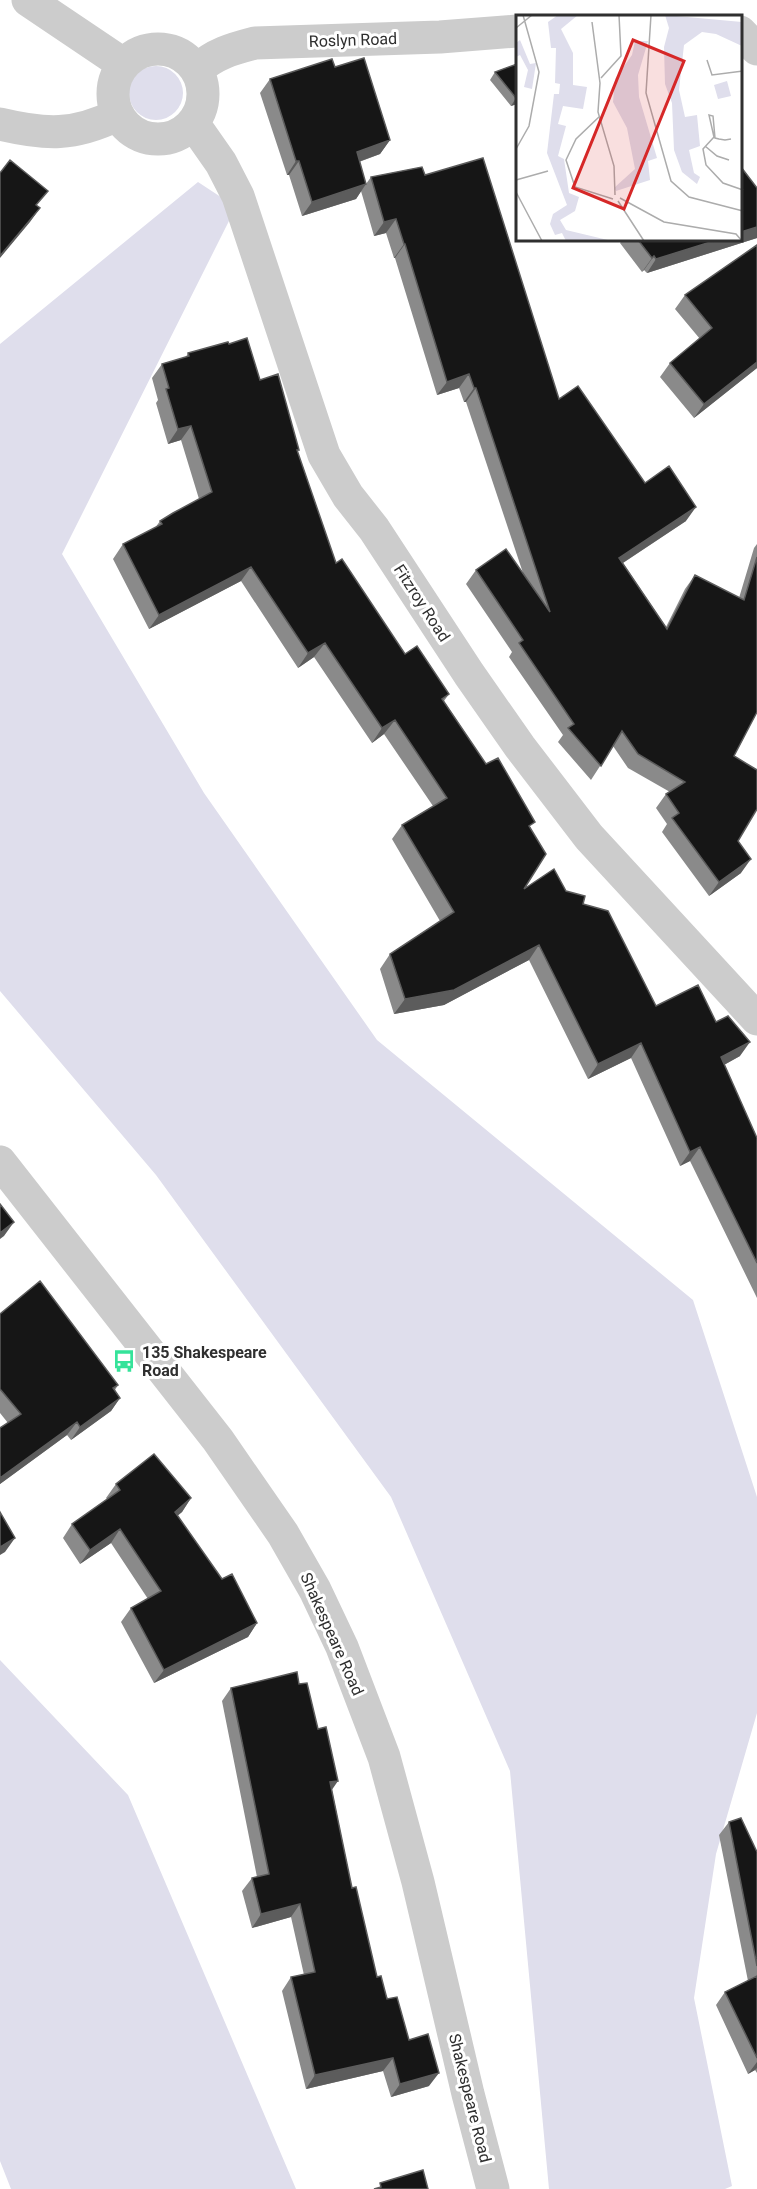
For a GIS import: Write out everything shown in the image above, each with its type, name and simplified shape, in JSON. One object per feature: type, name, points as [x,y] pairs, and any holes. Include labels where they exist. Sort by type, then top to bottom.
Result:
[{"type":"street","points":[[28,0],[123,64]]},
{"type":"street","name":"Roslyn Road","points":[[197,70],[210,57],[255,43],[440,37],[516,31]]},
{"type":"street","points":[[742,33],[757,49]]},
{"type":"street","points":[[162,48],[182,55],[197,70],[203,83],[204,97],[201,110],[193,123],[183,132],[170,138],[154,140],[126,127],[117,114],[113,101],[116,75],[123,64],[134,55],[148,49],[162,48]]},
{"type":"street","points":[[0,124],[36,132],[66,132],[95,126],[117,114]]},
{"type":"street","name":"Fitzroy Road","points":[[193,123],[203,141],[221,163],[238,196],[324,455],[348,496],[374,529],[468,674],[589,837],[757,1019]]},
{"type":"street","name":"Shakespeare Road","points":[[0,1162],[218,1440],[283,1534],[320,1600],[342,1647],[384,1757],[415,1871],[493,2189]]},
{"type":"shaded area","points":[[151,66],[161,66],[171,70],[179,78],[183,93],[179,108],[171,116],[161,120],[151,120],[141,116],[133,108],[129,98],[129,88],[133,78],[141,70]]},
{"type":"shaded area","points":[[198,182],[236,207],[62,554],[204,793],[377,1040],[693,1300],[757,1497],[757,1713],[716,1854],[694,1998],[732,2186],[725,2189],[549,2189],[510,1771],[391,1497],[156,1175],[0,991],[0,344]]},
{"type":"shaded area","points":[[0,1660],[128,1795],[296,2189],[11,2189],[0,2161]]},
{"type":"building","points":[[364,58],[390,140],[357,152],[366,184],[312,202],[299,161],[296,161],[270,79],[332,59],[335,67]]},
{"type":"building","points":[[516,64],[516,98],[495,72]]},
{"type":"building","points":[[483,158],[559,399],[578,386],[645,483],[669,466],[696,507],[619,558],[667,629],[695,575],[744,600],[757,557],[757,712],[734,756],[757,770],[757,809],[738,841],[751,859],[719,882],[672,818],[679,813],[666,794],[685,782],[638,754],[622,731],[601,766],[568,728],[574,724],[519,643],[523,640],[476,570],[506,549],[550,612],[476,388],[469,374],[447,382],[396,219],[384,222],[371,177],[422,167],[425,175]]},
{"type":"building","points":[[10,160],[48,191],[36,205],[40,208],[0,256],[0,173]]},
{"type":"building","points":[[742,168],[757,188],[757,227],[742,232]]},
{"type":"building","points":[[640,242],[711,242],[656,259],[654,256],[652,258]]},
{"type":"building","points":[[757,245],[757,362],[704,404],[670,363],[712,328],[685,295]]},
{"type":"building","points":[[247,338],[260,380],[278,374],[299,450],[297,450],[336,563],[342,559],[405,654],[417,646],[449,694],[442,699],[486,764],[498,758],[535,822],[529,826],[546,854],[524,889],[554,869],[566,891],[585,896],[583,904],[608,911],[656,1006],[698,985],[716,1022],[728,1016],[750,1042],[721,1057],[757,1138],[757,1263],[700,1147],[690,1152],[641,1043],[598,1064],[539,945],[454,990],[405,999],[390,954],[454,912],[402,825],[447,798],[395,720],[382,728],[325,643],[308,653],[251,567],[159,615],[123,544],[162,524],[160,521],[212,492],[191,426],[178,429],[166,389],[169,388],[162,364],[189,356],[188,353]]},
{"type":"building","points":[[0,1204],[14,1222],[0,1233]]},
{"type":"building","points":[[40,1281],[118,1385],[113,1388],[120,1398],[80,1427],[77,1422],[0,1478],[0,1428],[21,1414],[0,1389],[0,1314]]},
{"type":"building","points":[[154,1454],[191,1498],[175,1512],[222,1579],[232,1574],[257,1623],[164,1670],[131,1608],[161,1591],[120,1529],[90,1550],[72,1524],[120,1490],[116,1484]]},
{"type":"building","points":[[0,1512],[15,1538],[0,1547]]},
{"type":"building","points":[[297,1672],[299,1684],[307,1683],[318,1729],[326,1727],[338,1781],[330,1782],[352,1888],[356,1887],[377,1977],[381,1976],[387,1999],[397,1997],[409,2040],[428,2034],[439,2073],[400,2084],[393,2058],[315,2075],[291,1977],[315,1972],[300,1904],[261,1914],[252,1878],[269,1874],[231,1688]]},
{"type":"building","points":[[741,1818],[757,1852],[757,1966],[729,1822]]},
{"type":"building","points":[[757,1976],[757,2058],[725,1992]]},
{"type":"building","points":[[423,2170],[428,2189],[374,2189],[381,2187],[380,2183]]},
{"type":"place","name":"135 Shakespeare Road","points":[[124,1361]]}]
